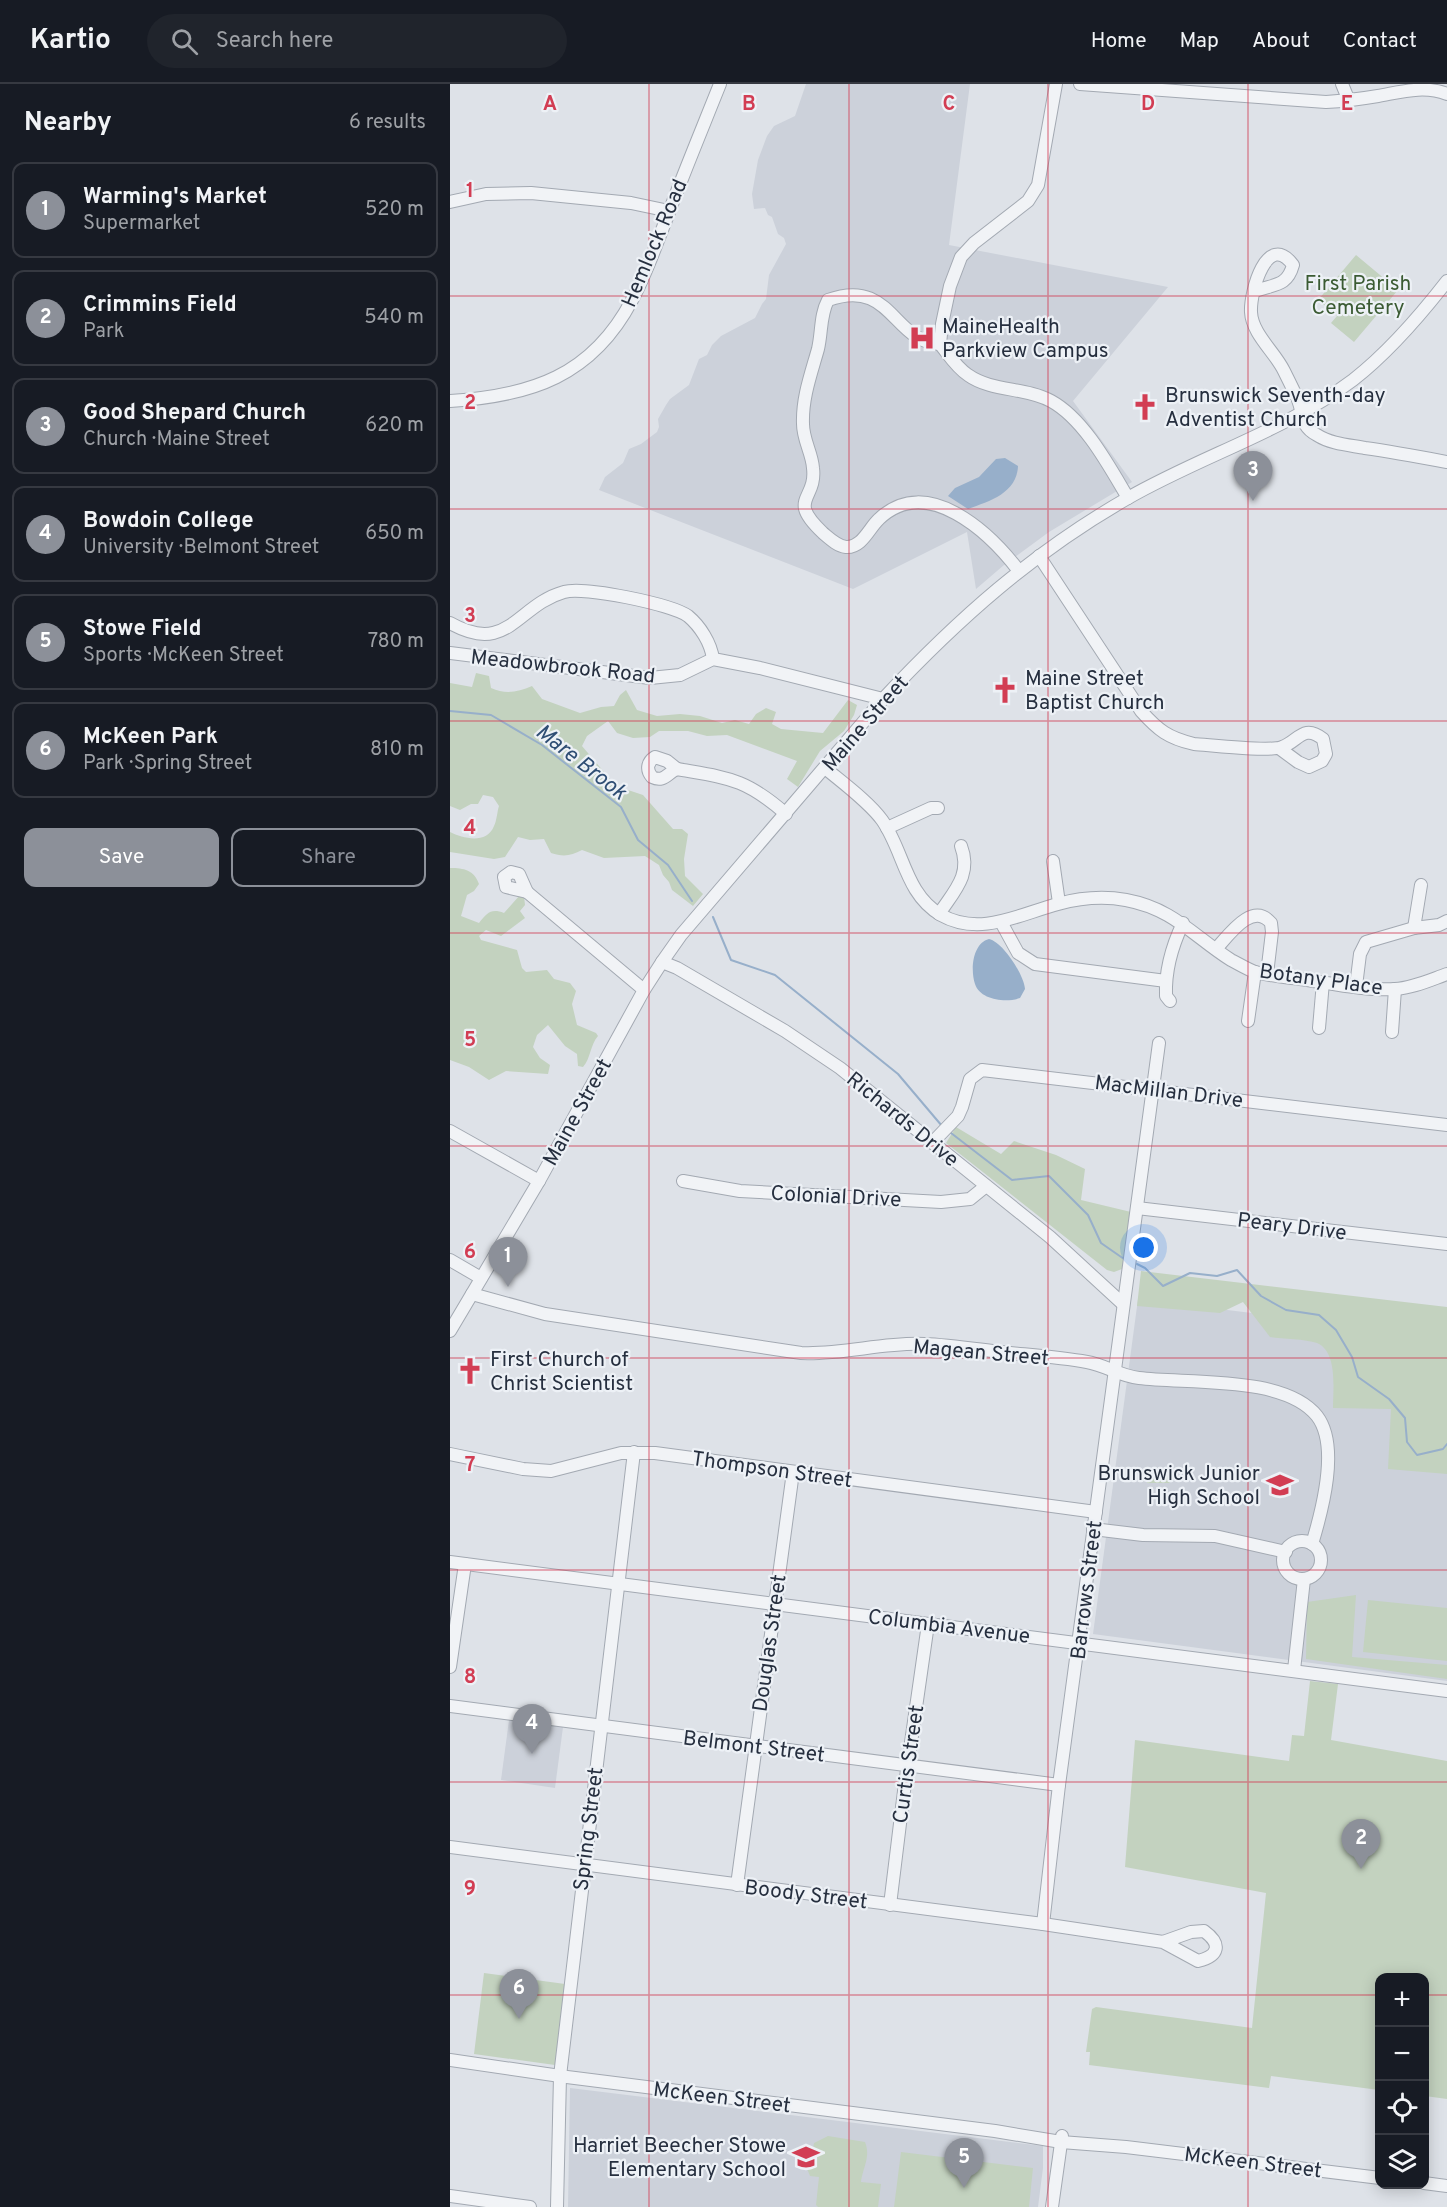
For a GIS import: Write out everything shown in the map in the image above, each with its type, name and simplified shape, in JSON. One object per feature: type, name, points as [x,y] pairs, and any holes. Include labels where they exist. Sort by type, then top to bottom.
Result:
[{"type":"street","name":"Hemlock Road","points":[[450,400],[500,396],[530,389],[560,376],[587,356],[612,330],[632,301],[720,84]]},
{"type":"street","points":[[1056,84],[1038,185],[1028,201],[974,243],[961,257],[950,286],[940,344],[962,371],[976,380],[1036,394],[1049,399],[1067,411],[1095,446],[1128,498]]},
{"type":"street","points":[[1080,84],[1290,101],[1349,101],[1425,89],[1447,94]]},
{"type":"street","points":[[1342,84],[1349,101]]},
{"type":"street","points":[[450,202],[501,193],[531,193],[631,202],[669,211]]},
{"type":"street","name":"Maine Street","points":[[450,1330],[538,1181],[644,990],[662,962],[681,935],[883,699],[952,628],[1039,556],[1128,498],[1300,414],[1352,380],[1406,331],[1447,281]]},
{"type":"street","points":[[1255,291],[1251,310],[1253,320],[1283,368],[1299,402],[1300,414],[1309,430],[1331,441],[1447,462]]},
{"type":"street","points":[[940,344],[930,344],[917,338],[886,307],[873,299],[852,295],[828,300],[823,310],[818,349],[804,406],[805,444],[813,469],[813,478],[804,506],[806,515],[827,537],[848,547],[856,545],[880,517],[895,508],[909,504],[937,505],[975,525],[997,545],[1019,571]]},
{"type":"street","points":[[1039,556],[1141,711],[1160,732],[1180,741],[1194,744],[1279,748]]},
{"type":"street","points":[[450,623],[471,633],[494,633],[509,627],[551,597],[565,591],[594,592],[663,606],[683,613],[694,622],[707,641],[712,658],[883,699]]},
{"type":"street","name":"Meadowbrook Road","points":[[450,653],[650,678],[680,675],[712,658]]},
{"type":"street","name":"Botany Place","points":[[825,768],[875,811],[887,828],[918,894],[939,914],[955,921],[973,925],[1001,922],[1059,903],[1089,898],[1127,900],[1163,912],[1184,923],[1232,960],[1261,973],[1395,989],[1446,977]]},
{"type":"street","points":[[677,769],[738,781],[758,791],[786,814]]},
{"type":"street","points":[[887,828],[931,808],[938,808]]},
{"type":"street","points":[[939,914],[963,875],[965,860],[961,846]]},
{"type":"street","points":[[1053,861],[1059,903]]},
{"type":"street","points":[[1414,928],[1421,885]]},
{"type":"street","points":[[527,892],[644,990]]},
{"type":"street","points":[[1216,949],[1244,920],[1253,914],[1261,915],[1271,923],[1272,932],[1248,1021]]},
{"type":"street","points":[[1356,986],[1360,954],[1366,942],[1414,928],[1439,925],[1447,921]]},
{"type":"street","points":[[1001,922],[1018,953],[1035,964],[1166,981]]},
{"type":"street","points":[[1170,1001],[1166,996],[1169,961],[1184,923]]},
{"type":"street","name":"Richards Drive","points":[[662,962],[677,968],[822,1055],[1066,1251],[1123,1304]]},
{"type":"street","points":[[1319,1028],[1323,982]]},
{"type":"street","points":[[1392,1032],[1395,989]]},
{"type":"street","name":"Barrows Street","points":[[1043,1924],[1059,1785],[1158,1043]]},
{"type":"street","name":"MacMillan Drive","points":[[932,1143],[958,1116],[970,1079],[982,1070],[1447,1125]]},
{"type":"street","points":[[450,1131],[538,1181]]},
{"type":"street","name":"Colonial Drive","points":[[683,1181],[740,1191],[941,1202],[970,1199],[986,1186]]},
{"type":"street","name":"Peary Drive","points":[[1137,1208],[1447,1244]]},
{"type":"street","points":[[450,1260],[481,1278]]},
{"type":"street","name":"Magean Street","points":[[472,1294],[545,1314],[801,1353],[831,1353],[928,1344],[1086,1362],[1139,1378],[1231,1384],[1266,1390],[1293,1398],[1311,1410],[1324,1430],[1328,1447],[1323,1503],[1312,1544],[1320,1554],[1321,1564],[1316,1573],[1304,1579]]},
{"type":"street","name":"Thompson Street","points":[[450,1454],[523,1469],[551,1471],[611,1455],[634,1452],[1096,1512]]},
{"type":"street","name":"Spring Street","points":[[557,2207],[560,2076],[634,1452]]},
{"type":"street","name":"Douglas Street","points":[[737,1886],[793,1472]]},
{"type":"street","points":[[1093,1529],[1143,1535],[1215,1536],[1286,1552]]},
{"type":"street","points":[[1294,1670],[1304,1579],[1296,1578],[1287,1571],[1284,1560],[1290,1546],[1297,1542],[1312,1544]]},
{"type":"street","name":"Columbia Avenue","points":[[450,1562],[1447,1691]]},
{"type":"street","points":[[450,1667],[465,1564]]},
{"type":"street","name":"Curtis Street","points":[[890,1905],[907,1765],[928,1624]]},
{"type":"street","name":"Belmont Street","points":[[450,1706],[1059,1785]]},
{"type":"street","name":"Boody Street","points":[[450,1847],[1043,1924],[1163,1942]]},
{"type":"street","name":"McKeen Street","points":[[450,2060],[560,2076],[1375,2177]]},
{"type":"street","points":[[1052,2207],[1061,2139]]},
{"type":"street","points":[[1429,2184],[1447,2186]]},
{"type":"street","points":[[450,2196],[530,2207]]},
{"type":"shaded area","name":"MaineHealth Parkview Campus","points":[[806,84],[970,84],[949,245],[1168,287],[1073,401],[1132,482],[1049,532],[976,589],[967,532],[853,589],[599,490],[605,477],[623,463],[629,449],[641,444],[657,432],[658,419],[666,405],[670,399],[689,385],[699,359],[707,355],[712,345],[721,336],[755,318],[766,299],[769,275],[786,244],[784,238],[778,234],[772,217],[768,215],[765,208],[754,209],[752,194],[758,160],[767,136],[774,126],[795,116]]},
{"type":"shaded area","name":"Brunswick Junior High School","points":[[1138,1299],[1447,1337],[1447,1681],[1093,1634]]},
{"type":"shaded area","points":[[509,1720],[563,1727],[555,1788],[501,1780]]},
{"type":"shaded area","name":"Harriet Beecher Stowe Elementary School","points":[[570,2088],[1043,2146],[1038,2207],[568,2207]]},
{"type":"green space","name":"First Parish Cemetery","points":[[1356,255],[1398,290],[1354,342],[1331,323],[1337,316],[1318,300]]},
{"type":"green space","points":[[476,673],[489,676],[491,688],[496,690],[512,692],[532,686],[542,699],[580,713],[614,706],[626,690],[637,710],[657,716],[680,714],[700,716],[722,723],[735,720],[749,724],[756,714],[766,708],[776,712],[772,724],[781,729],[823,733],[848,700],[857,705],[844,731],[820,751],[798,787],[787,779],[797,761],[727,735],[707,736],[688,731],[659,731],[650,737],[633,738],[617,733],[608,721],[587,736],[582,746],[616,786],[643,795],[673,829],[682,829],[688,834],[684,859],[685,876],[703,894],[693,906],[672,890],[659,865],[645,856],[604,858],[582,850],[571,855],[559,855],[551,853],[544,839],[530,840],[518,837],[505,857],[494,859],[450,852],[450,832],[468,838],[486,836],[494,826],[499,806],[493,797],[483,795],[478,804],[471,804],[460,810],[450,806],[450,683],[472,687]]},
{"type":"green space","points":[[450,868],[468,871],[477,879],[479,884],[467,895],[461,916],[479,923],[490,912],[504,913],[520,895],[524,896],[525,905],[520,911],[525,918],[501,936],[486,930],[479,936],[481,940],[517,950],[522,968],[526,972],[547,970],[554,979],[570,983],[576,991],[572,1004],[577,1025],[598,1036],[583,1067],[578,1066],[577,1054],[565,1046],[548,1025],[537,1035],[533,1047],[540,1058],[550,1065],[548,1074],[506,1071],[489,1080],[469,1067],[450,1060]]},
{"type":"green space","points":[[956,1127],[1001,1154],[1014,1141],[1056,1155],[1085,1169],[1081,1200],[1131,1212],[1122,1269],[1114,1272],[1107,1270],[946,1143]]},
{"type":"green space","points":[[1141,1271],[1447,1307],[1447,1474],[1388,1469],[1391,1409],[1333,1408],[1331,1363],[1324,1348],[1317,1343],[1270,1337],[1243,1302],[1220,1313],[1137,1306]]},
{"type":"green space","points":[[1149,1468],[1171,1475],[1170,1483],[1147,1483]]},
{"type":"green space","points":[[1356,1595],[1352,1657],[1447,1665],[1447,1679],[1306,1659],[1307,1602]]},
{"type":"green space","points":[[1368,1600],[1447,1608],[1447,1661],[1363,1652]]},
{"type":"green space","points":[[1310,1681],[1338,1684],[1331,1740],[1447,1761],[1447,2099],[1429,2097],[1429,1973],[1375,1973],[1375,2089],[1271,2076],[1269,2088],[1089,2065],[1090,2052],[1086,2052],[1092,2009],[1096,2007],[1252,2028],[1266,1893],[1125,1867],[1135,1740],[1289,1761],[1292,1735],[1304,1736]]},
{"type":"green space","points":[[484,1973],[565,1984],[555,2065],[474,2054]]},
{"type":"green space","points":[[828,2136],[865,2142],[867,2157],[861,2182],[881,2184],[878,2207],[818,2207],[816,2205],[819,2177],[810,2176],[806,2166],[812,2156],[814,2143]]},
{"type":"green space","points":[[901,2152],[1033,2168],[1029,2207],[894,2207]]},
{"type":"water","points":[[1005,458],[1018,466],[1013,483],[1001,495],[968,509],[948,496],[955,488],[979,477],[996,459]]},
{"type":"water","points":[[989,939],[995,941],[1006,952],[1017,968],[1025,989],[1020,998],[994,999],[982,994],[975,984],[974,957],[979,946]]},
{"type":"waterway","name":"Mare Brook","points":[[450,711],[491,715],[542,745],[621,807],[638,840],[668,865],[692,901]]},
{"type":"waterway","name":"Mare Brook","points":[[713,917],[731,960],[775,975],[898,1074],[942,1126]]},
{"type":"waterway","name":"Mare Brook","points":[[951,1133],[1012,1180],[1049,1176],[1088,1215],[1101,1243],[1124,1259]]},
{"type":"waterway","name":"Mare Brook","points":[[1137,1264],[1145,1268],[1163,1286],[1190,1273],[1217,1276],[1237,1270],[1261,1296],[1286,1310],[1319,1315],[1336,1330],[1352,1357],[1358,1377],[1389,1399],[1405,1418],[1407,1442],[1417,1455],[1443,1449],[1447,1444]]},
{"type":"place","name":"MaineHealth Parkview Campus","points":[[922,338]]},
{"type":"place","name":"Brunswick Seventh-day Adventist Church","points":[[1145,407]]},
{"type":"place","name":"Good Shepard Church","points":[[1253,501]]},
{"type":"place","name":"Maine Street Baptist Church","points":[[1005,690]]},
{"type":"place","name":"Warming's Market","points":[[508,1287]]},
{"type":"place","name":"First Church of Christ Scientist","points":[[470,1371]]},
{"type":"place","name":"Brunswick Junior High School","points":[[1280,1485]]},
{"type":"place","name":"Bowdoin College","points":[[532,1754]]},
{"type":"place","name":"Crimmins Field","points":[[1361,1869]]},
{"type":"place","name":"McKeen Park","points":[[519,2019]]},
{"type":"place","name":"Harriet Beecher Stowe Elementary School","points":[[806,2157]]},
{"type":"place","name":"Stowe Field","points":[[964,2188]]}]
